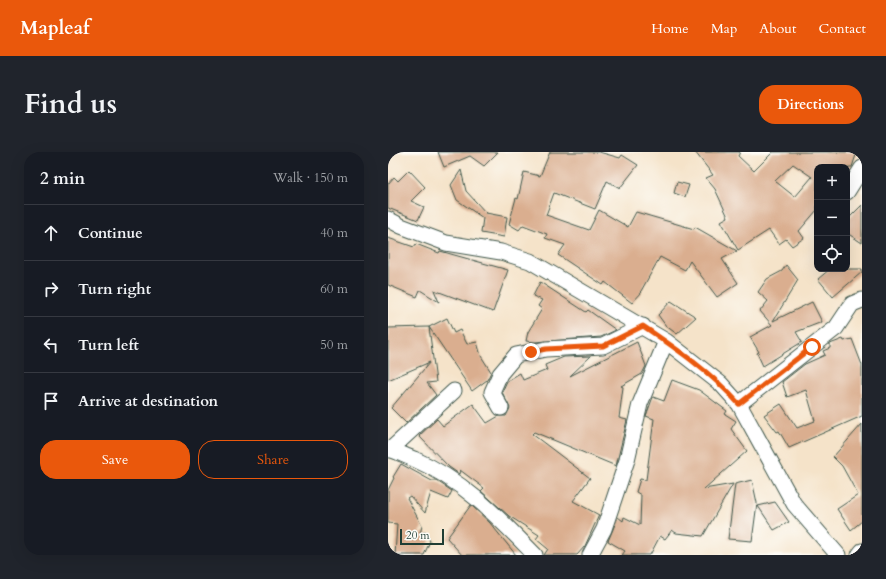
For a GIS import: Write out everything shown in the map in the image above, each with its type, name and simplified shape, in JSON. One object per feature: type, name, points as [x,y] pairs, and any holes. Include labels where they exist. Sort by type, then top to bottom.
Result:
[{"type":"street","points":[[850,187],[862,168]]},
{"type":"street","points":[[388,219],[401,226],[446,243],[501,252],[530,261],[643,326],[666,341],[721,384],[739,404],[794,504],[838,555]]},
{"type":"street","points":[[739,404],[836,328],[852,304],[862,300]]},
{"type":"street","points":[[501,408],[492,392],[500,374],[516,355],[546,349],[603,346],[643,326]]},
{"type":"street","points":[[590,555],[604,529],[627,460],[640,404],[666,341]]},
{"type":"street","points":[[454,391],[389,449],[431,467],[459,484],[490,510],[535,555]]},
{"type":"street","points":[[859,555],[862,551]]},
{"type":"building","points":[[438,152],[498,152],[484,166],[470,156],[444,167]]},
{"type":"building","points":[[550,152],[599,152],[620,158],[622,155],[638,165],[620,188],[607,181],[595,209],[554,193],[546,215],[589,230],[599,210],[628,227],[636,212],[694,229],[695,227],[737,251],[722,259],[738,283],[717,297],[690,261],[685,270],[660,257],[641,291],[642,292],[632,303],[605,282],[603,285],[558,255],[565,245],[545,238],[547,234],[523,225],[519,230],[509,224],[516,198],[518,199],[524,172],[540,176]]},
{"type":"building","points":[[695,152],[740,152],[738,156],[754,171],[773,152],[857,152],[852,167],[850,167],[850,164],[814,164],[814,214],[799,231],[804,238],[792,246],[786,239],[779,244],[769,230],[738,250],[721,221],[728,217],[715,189],[706,178],[713,175]],"holes":[[[793,164],[812,177],[795,197],[775,181]]]},
{"type":"building","points":[[409,170],[425,187],[411,201],[424,207],[418,220],[388,208],[388,184],[394,177],[398,181]]},
{"type":"building","points":[[461,170],[466,191],[486,213],[507,217],[504,237],[481,233],[483,218],[457,200],[451,185]]},
{"type":"building","points":[[677,182],[689,185],[685,197],[674,193]]},
{"type":"building","points":[[862,205],[862,243],[850,235],[850,217]]},
{"type":"building","points":[[388,238],[414,247],[416,244],[439,253],[440,251],[508,270],[493,312],[434,290],[439,302],[420,290],[417,297],[388,285]]},
{"type":"building","points":[[786,265],[798,280],[773,321],[812,302],[822,322],[796,332],[802,342],[763,366],[757,353],[759,352],[750,337],[772,325],[760,311],[768,301],[758,292],[767,279],[782,271]]},
{"type":"building","points":[[850,269],[862,269],[862,272],[833,297],[818,279],[826,272],[850,272]]},
{"type":"building","points":[[540,282],[586,312],[588,310],[616,330],[601,337],[535,342],[526,341],[528,332],[542,309],[538,306],[542,300],[533,296]]},
{"type":"building","points":[[671,301],[696,317],[677,334],[666,326],[658,315]]},
{"type":"building","points":[[447,318],[454,333],[460,330],[467,344],[477,342],[481,356],[491,372],[487,380],[472,391],[429,327]]},
{"type":"building","points":[[429,327],[436,382],[427,383],[436,395],[406,423],[391,408],[430,362],[388,380],[388,328]]},
{"type":"building","points":[[843,339],[844,341],[852,339],[862,365],[862,416],[789,448],[779,431],[777,432],[764,415],[781,404],[797,428],[815,421],[806,390],[787,397],[782,382],[805,364],[825,355],[823,351],[830,348],[830,344]]},
{"type":"building","points":[[637,342],[646,366],[642,374],[621,386],[623,387],[619,418],[627,420],[616,466],[534,432],[532,434],[590,478],[573,501],[599,515],[585,546],[577,555],[544,555],[548,549],[536,539],[539,535],[509,516],[481,491],[484,488],[460,470],[459,474],[449,467],[419,436],[437,419],[443,426],[473,404],[487,423],[499,416],[506,416],[510,408],[502,392],[507,381],[520,373],[523,380],[547,370],[545,365],[564,357],[591,356],[570,376]]},
{"type":"building","points":[[672,380],[699,390],[727,411],[725,414],[736,421],[731,429],[747,451],[704,489],[733,484],[703,536],[676,533],[672,530],[665,539],[660,536],[650,555],[622,555],[625,551],[608,541],[618,517],[623,521],[624,517],[640,525],[641,495],[636,492],[640,479],[646,480],[654,419],[646,416],[653,397],[664,401]]},
{"type":"building","points":[[862,424],[862,521],[851,530],[837,509],[858,495],[842,466],[833,457]]},
{"type":"building","points":[[401,464],[432,481],[437,481],[452,491],[448,499],[431,492],[425,513],[410,496],[407,498],[422,526],[420,534],[425,532],[430,541],[424,555],[395,555],[397,524],[388,523],[388,490],[394,478],[393,477]]},
{"type":"building","points":[[752,480],[757,503],[752,541],[728,539],[735,484]]},
{"type":"building","points":[[775,502],[789,522],[774,530],[758,506]]},
{"type":"building","points":[[471,505],[490,523],[516,555],[462,555],[447,538]]},
{"type":"route","points":[[531,352],[546,349],[603,346],[643,326],[666,341],[721,384],[739,404],[812,347]]}]
